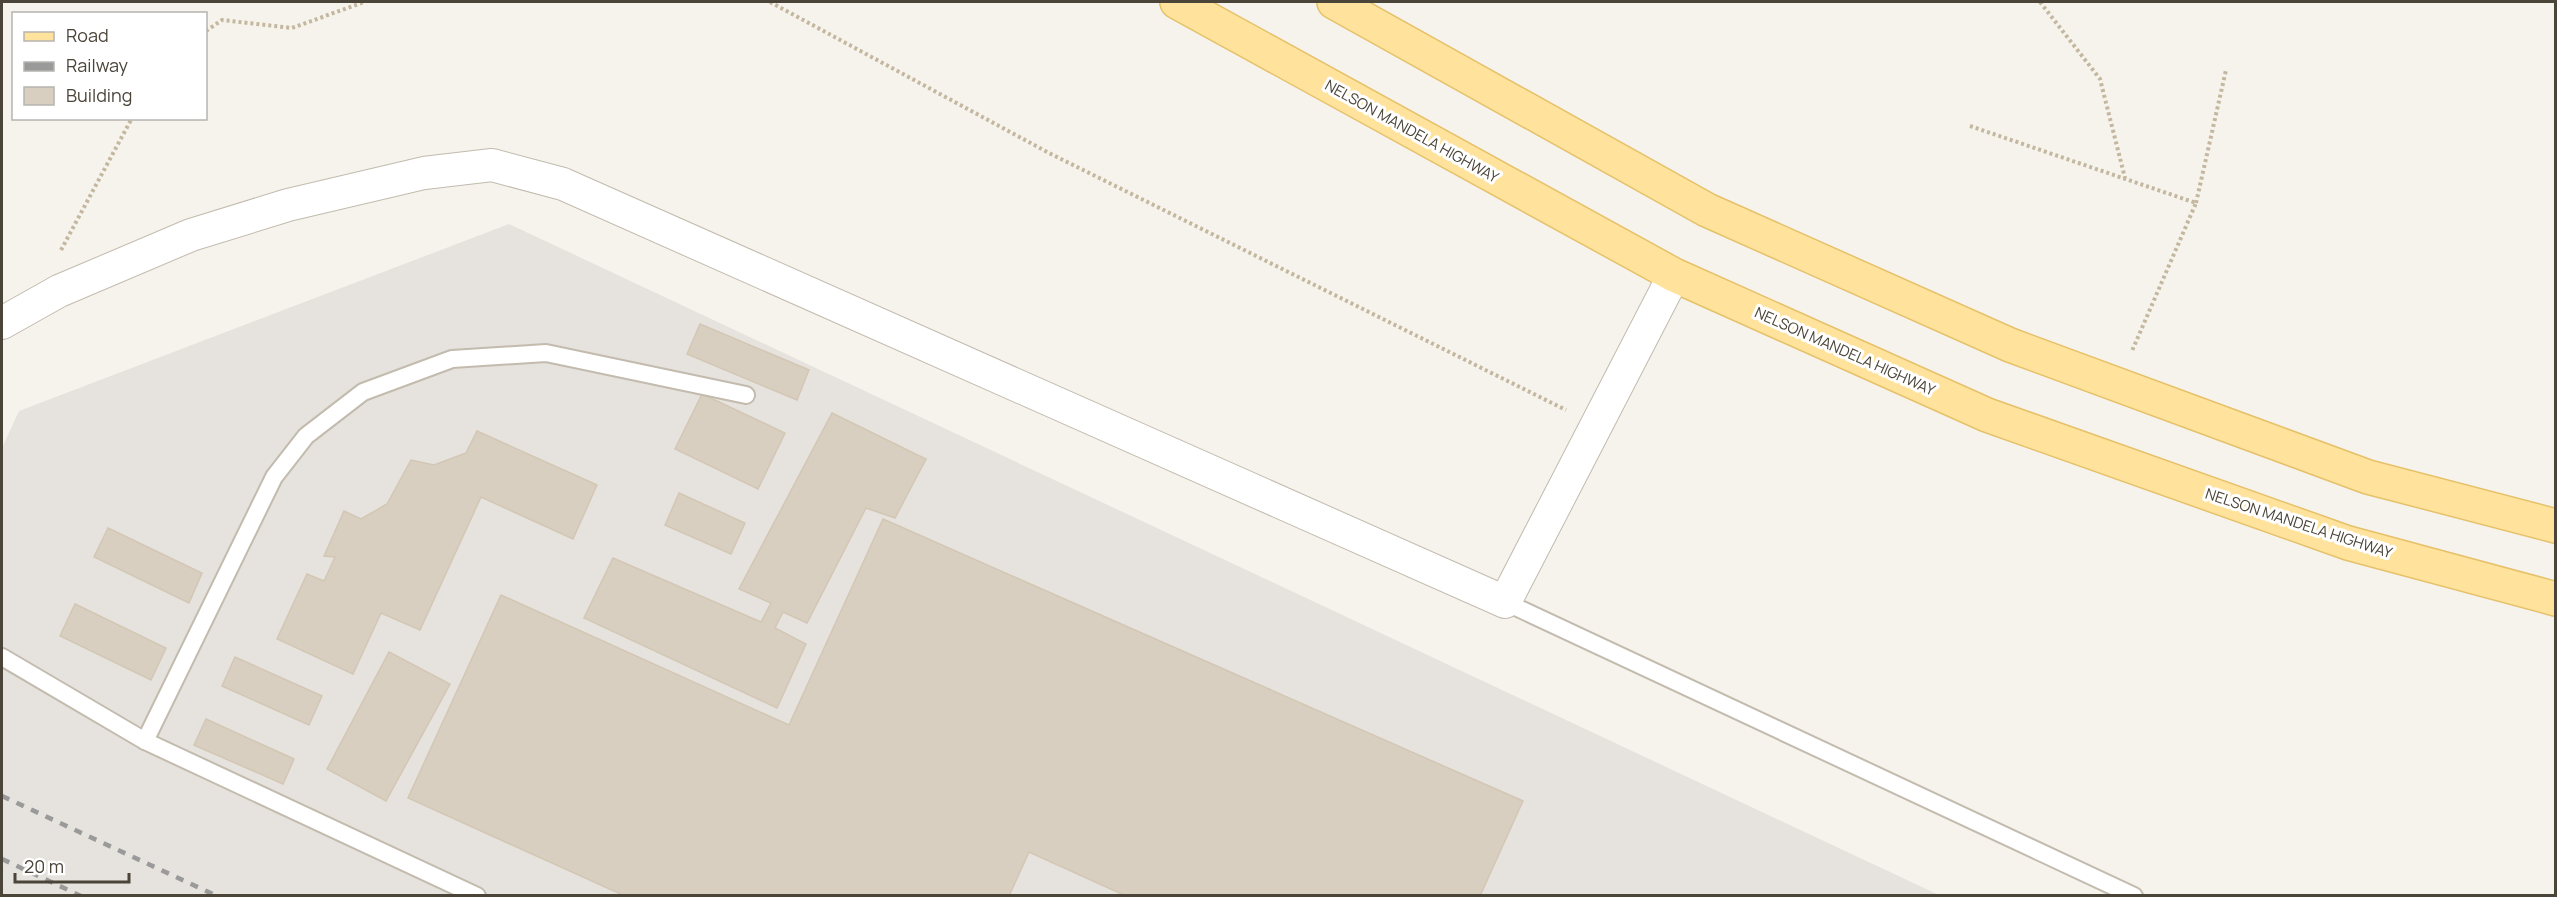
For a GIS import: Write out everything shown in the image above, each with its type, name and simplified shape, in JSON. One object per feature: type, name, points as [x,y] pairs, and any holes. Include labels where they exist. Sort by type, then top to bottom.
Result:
[{"type":"main road","name":"NELSON MANDELA HIGHWAY","points":[[1177,2],[1674,274],[1987,415],[2348,543],[2556,599]]},
{"type":"main road","points":[[1334,2],[1707,210],[2010,345],[2368,477],[2556,526]]},
{"type":"street","points":[[2,323],[59,291],[191,235],[288,205],[424,172],[492,165],[563,184],[1504,602],[1674,274]]},
{"type":"lane","points":[[146,741],[274,477],[306,436],[363,392],[452,359],[546,353],[746,395]]},
{"type":"lane","points":[[1504,602],[2134,896]]},
{"type":"lane","points":[[2,657],[146,741],[477,896]]},
{"type":"path","points":[[207,30],[222,20],[292,28],[364,2]]},
{"type":"path","points":[[770,2],[1049,153],[1596,425]]},
{"type":"path","points":[[2040,2],[2100,79],[2125,178]]},
{"type":"path","points":[[2117,384],[2196,203],[2226,70]]},
{"type":"path","points":[[58,255],[131,120]]},
{"type":"path","points":[[1970,126],[2196,203]]},
{"type":"shaded area","points":[[509,224],[1939,895],[2,895],[2,448],[19,411]]},
{"type":"building","points":[[700,324],[809,370],[797,400],[687,354]]},
{"type":"building","points":[[702,394],[785,433],[758,489],[675,449]]},
{"type":"building","points":[[832,413],[926,459],[895,518],[866,508],[807,623],[783,612],[775,628],[806,644],[777,708],[584,618],[613,558],[761,622],[771,603],[739,589]]},
{"type":"building","points":[[477,431],[597,485],[573,539],[481,497],[420,630],[381,613],[353,674],[277,639],[307,574],[324,581],[335,557],[324,556],[344,511],[361,519],[387,504],[411,460],[434,465],[466,453]]},
{"type":"building","points":[[679,493],[745,523],[731,554],[665,525]]},
{"type":"building","points":[[883,519],[1523,801],[1480,896],[1126,896],[1029,852],[1009,896],[625,896],[408,798],[501,595],[789,725]]},
{"type":"building","points":[[108,528],[202,573],[189,603],[94,557]]},
{"type":"building","points":[[75,604],[166,648],[151,680],[60,636]]},
{"type":"building","points":[[389,652],[450,684],[386,801],[327,769]]},
{"type":"building","points":[[235,657],[322,696],[309,725],[222,686]]},
{"type":"building","points":[[206,719],[294,759],[283,784],[194,745]]},
{"type":"railway","points":[[2,796],[217,896]]},
{"type":"railway","points":[[2,859],[81,896]]}]
